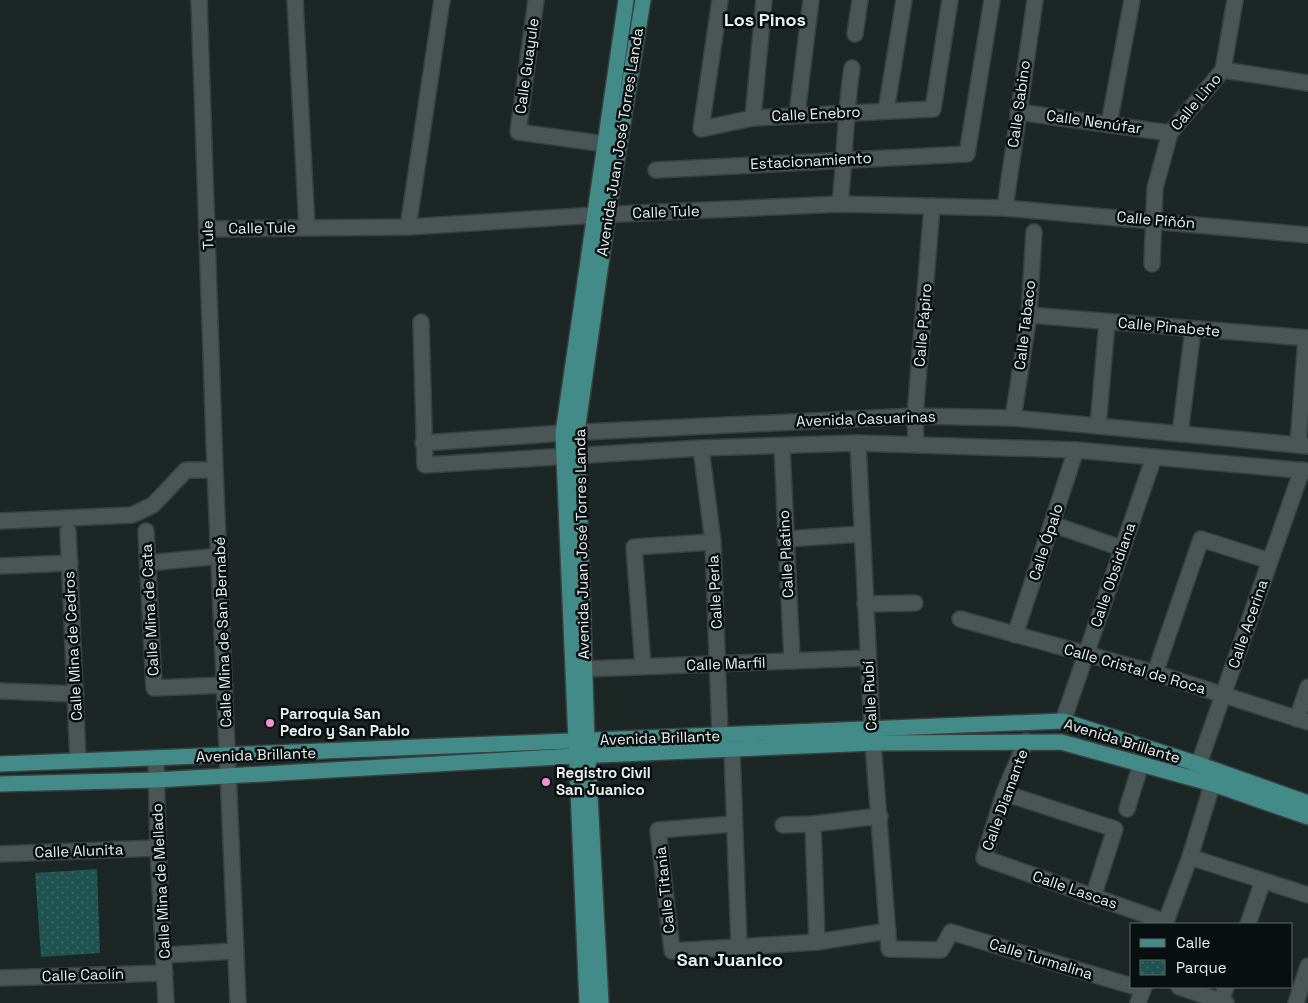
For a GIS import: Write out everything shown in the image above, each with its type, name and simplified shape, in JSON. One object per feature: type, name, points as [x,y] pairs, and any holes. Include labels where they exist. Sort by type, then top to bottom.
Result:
[{"type":"main road","name":"Avenida Juan José Torres Landa","points":[[602,214],[605,144],[626,0]]},
{"type":"main road","name":"Avenida Juan José Torres Landa","points":[[601,1003],[562,458],[570,433],[602,214],[643,0]]},
{"type":"main road","name":"Avenida Juan José Torres Landa","points":[[570,433],[578,456],[584,669],[582,748],[587,1003]]},
{"type":"main road","name":"Avenida Brillante","points":[[0,764],[228,756],[582,748],[732,750],[1063,722],[1196,772],[1308,803]]},
{"type":"main road","name":"Avenida Brillante","points":[[0,784],[156,780],[720,736],[873,737],[1061,742],[1141,764],[1196,772]]},
{"type":"main road","name":"Avenida Brillante","points":[[1214,777],[1308,817]]},
{"type":"street","name":"Tule","points":[[199,0],[216,470]]},
{"type":"street","points":[[295,0],[307,228]]},
{"type":"street","points":[[408,227],[442,0]]},
{"type":"street","name":"Calle Guayule","points":[[536,0],[518,132],[605,144]]},
{"type":"street","name":"Calle Enebro","points":[[720,0],[701,129],[753,118],[797,114],[932,109],[950,0]]},
{"type":"street","points":[[753,118],[764,0]]},
{"type":"street","points":[[797,114],[811,0]]},
{"type":"street","points":[[854,34],[860,0]]},
{"type":"street","points":[[886,111],[904,0]]},
{"type":"street","name":"Estacionamiento","points":[[656,170],[845,158],[967,154],[992,0]]},
{"type":"street","name":"Calle Sabino","points":[[1005,208],[1035,0]]},
{"type":"street","points":[[1108,124],[1132,0]]},
{"type":"street","name":"Calle Lino","points":[[1152,264],[1155,188],[1170,133],[1224,70],[1234,0]]},
{"type":"street","points":[[840,204],[845,158],[845,113],[852,68]]},
{"type":"street","points":[[1224,70],[1308,83]]},
{"type":"street","name":"Calle Nenúfar","points":[[1018,112],[1170,133]]},
{"type":"street","name":"Calle Tule","points":[[208,229],[408,227],[602,214],[840,204],[1005,208]]},
{"type":"street","name":"Calle Pápiro","points":[[916,444],[915,416],[932,206]]},
{"type":"street","name":"Calle Piñón","points":[[1005,208],[1308,235]]},
{"type":"street","name":"Calle Tabaco","points":[[1013,418],[1029,315],[1034,232]]},
{"type":"street","name":"Calle Pinabete","points":[[1029,315],[1307,338]]},
{"type":"street","points":[[422,322],[423,443]]},
{"type":"street","points":[[1098,426],[1107,322]]},
{"type":"street","points":[[1180,434],[1193,329]]},
{"type":"street","points":[[1303,446],[1307,338]]},
{"type":"street","name":"Avenida Casuarinas","points":[[1303,446],[1013,418],[915,416],[570,433],[423,443],[424,465],[701,448],[782,447],[858,443],[1076,450],[1305,470]]},
{"type":"street","points":[[1121,454],[1124,429]]},
{"type":"street","name":"Calle Rubí","points":[[858,443],[868,658],[889,949],[941,950],[950,932]]},
{"type":"street","name":"Calle Platino","points":[[782,447],[792,661]]},
{"type":"street","name":"Calle Perla","points":[[701,448],[713,542],[719,665],[720,736]]},
{"type":"street","name":"Calle Ópalo","points":[[1015,635],[1076,450]]},
{"type":"street","name":"Calle Obsidiana","points":[[1063,722],[1121,548],[1154,457]]},
{"type":"street","points":[[0,521],[132,515],[153,505],[186,470],[216,470]]},
{"type":"street","name":"Calle Mina de San Bernabé","points":[[216,470],[238,1003]]},
{"type":"street","name":"Calle Acerina","points":[[1196,772],[1270,561],[1305,470]]},
{"type":"street","points":[[1052,524],[1121,548]]},
{"type":"street","name":"Calle Mina de Cata","points":[[146,531],[154,688],[225,685]]},
{"type":"street","name":"Calle Mina de Cedros","points":[[68,532],[78,762]]},
{"type":"street","points":[[785,539],[861,534]]},
{"type":"street","points":[[1155,673],[1201,539],[1270,561]]},
{"type":"street","points":[[643,666],[634,547],[713,542]]},
{"type":"street","points":[[148,563],[220,556]]},
{"type":"street","points":[[0,566],[70,563]]},
{"type":"street","points":[[865,604],[915,603]]},
{"type":"street","name":"Calle Cristal de Roca","points":[[960,619],[1155,673],[1303,720]]},
{"type":"street","name":"Calle Marfil","points":[[584,669],[868,658]]},
{"type":"street","points":[[1303,720],[1308,687]]},
{"type":"street","points":[[0,691],[76,694]]},
{"type":"street","name":"Calle Diamante","points":[[984,858],[1004,793],[1026,741]]},
{"type":"street","points":[[732,750],[739,946],[817,942],[888,932]]},
{"type":"street","name":"Calle Mina de Mellado","points":[[156,759],[158,848],[166,1003]]},
{"type":"street","points":[[1127,808],[1141,764]]},
{"type":"street","points":[[1165,923],[1190,857],[1214,777]]},
{"type":"street","points":[[1004,793],[1115,829],[1093,897]]},
{"type":"street","points":[[783,825],[813,824],[880,816]]},
{"type":"street","name":"Calle Titania","points":[[734,824],[658,830],[672,951],[739,946]]},
{"type":"street","points":[[813,824],[817,942]]},
{"type":"street","name":"Calle Alunita","points":[[0,854],[158,848]]},
{"type":"street","points":[[1190,857],[1308,895]]},
{"type":"street","name":"Calle Lascas","points":[[984,858],[1165,923]]},
{"type":"street","points":[[1248,923],[1263,880]]},
{"type":"street","name":"Calle Turmalina","points":[[950,932],[1130,988]]},
{"type":"street","points":[[165,955],[236,952]]},
{"type":"street","points":[[1296,1003],[1308,966]]},
{"type":"street","name":"Calle Caolín","points":[[0,978],[165,973]]},
{"type":"street","points":[[1182,988],[1223,1002],[1226,988]]},
{"type":"green space","points":[[97,869],[100,953],[41,957],[35,873]]},
{"type":"place","name":"Parroquia San Pedro y San Pablo","points":[[270,723]]},
{"type":"place","name":"Registro Civil San Juanico","points":[[546,782]]},
{"type":"district","name":"Los Pinos","points":[[765,20]]},
{"type":"district","name":"San Juanico","points":[[730,960]]}]
